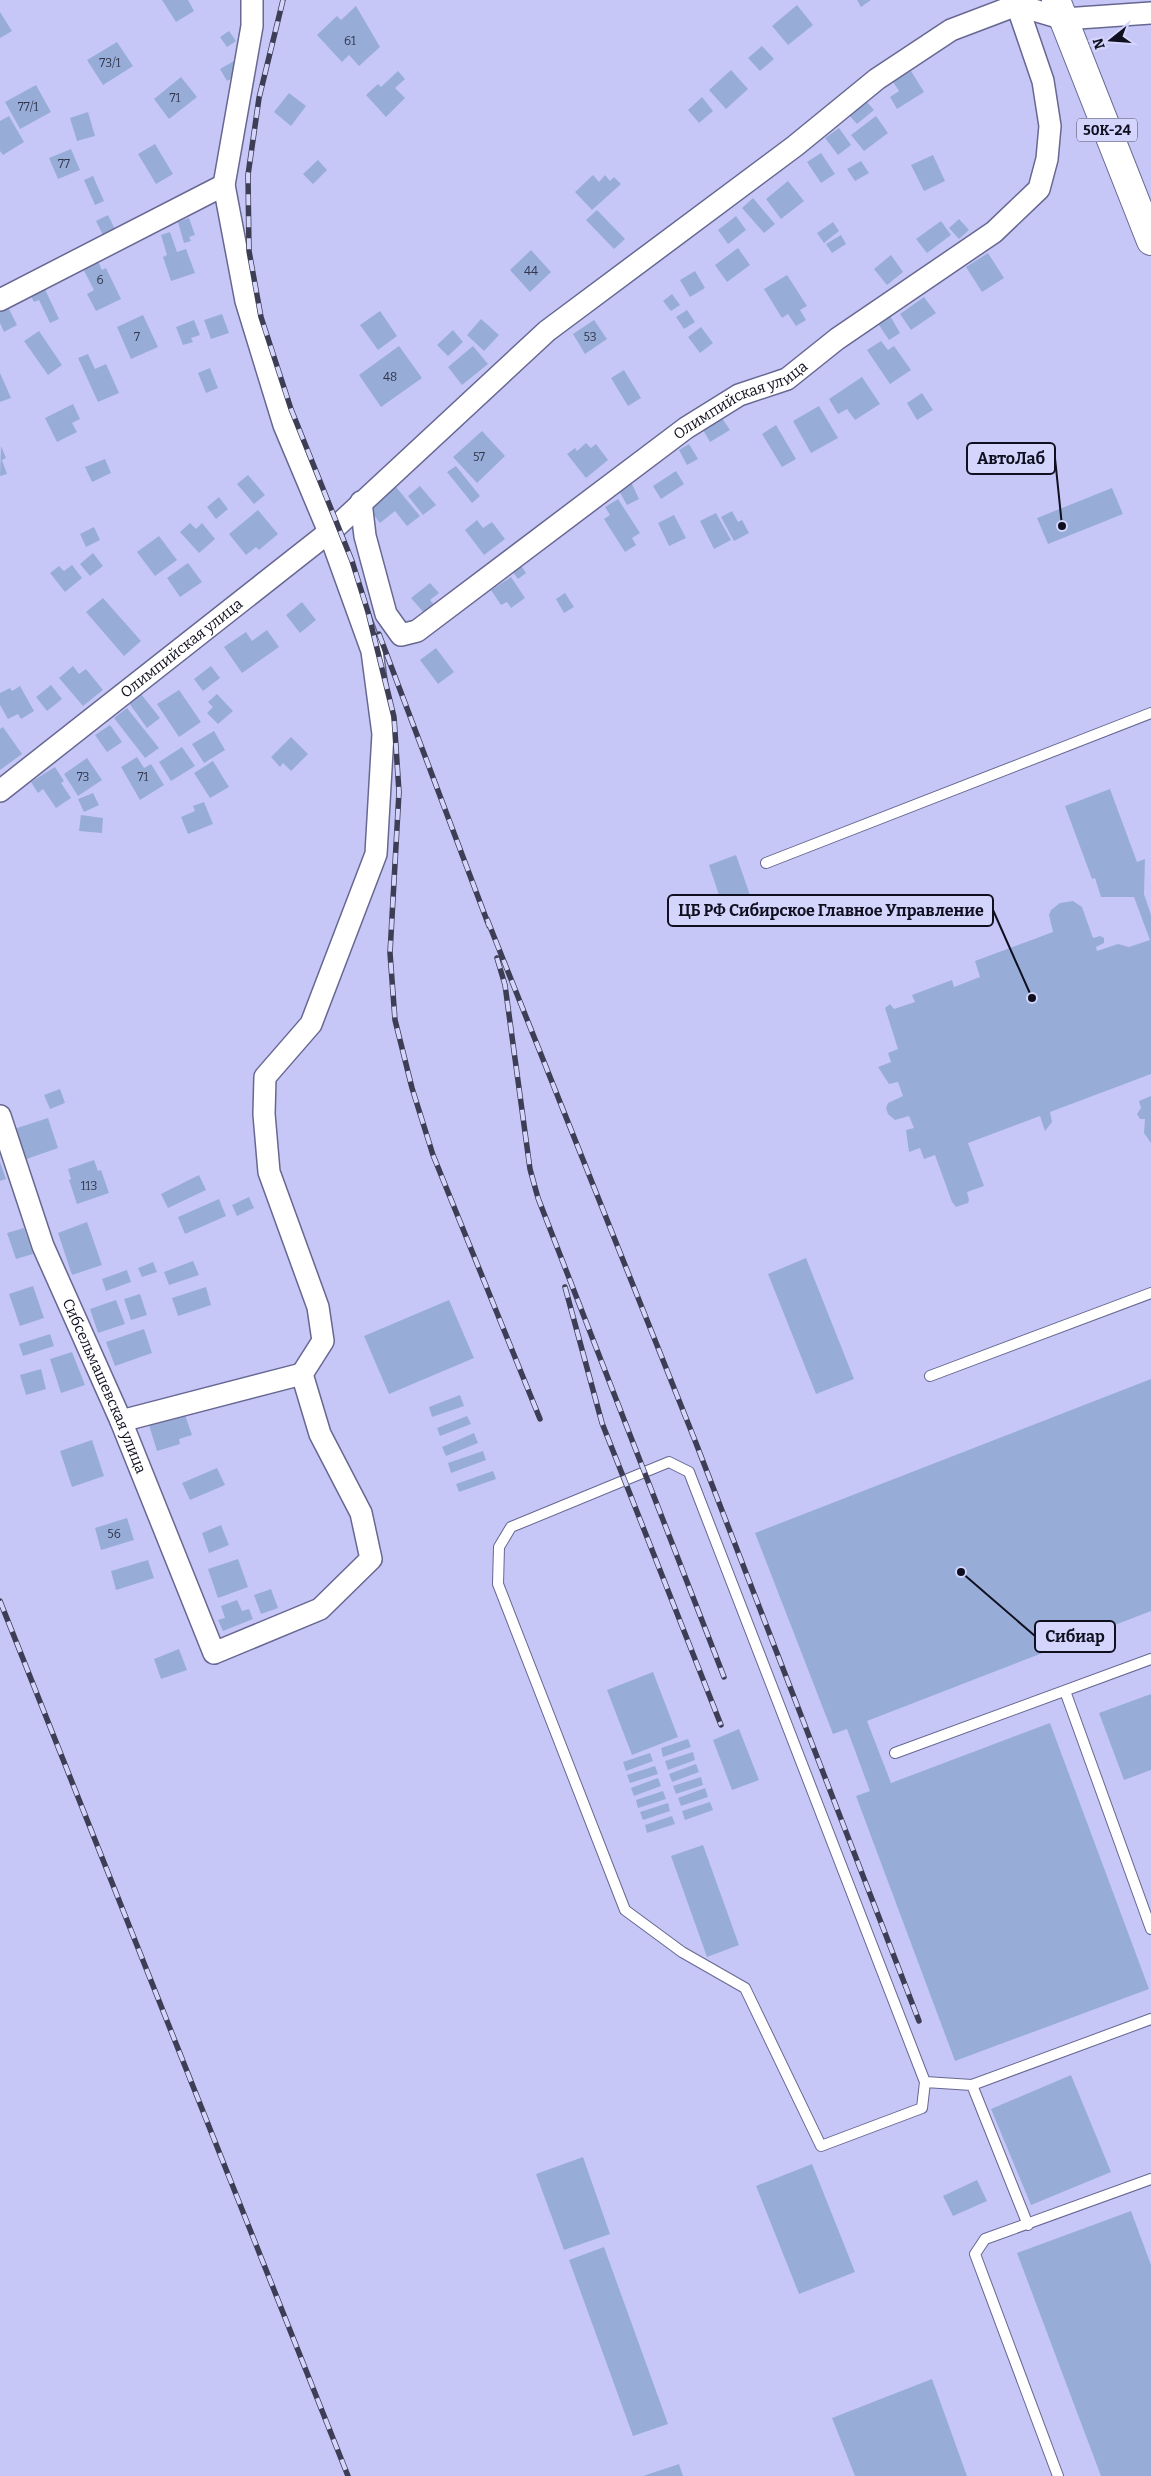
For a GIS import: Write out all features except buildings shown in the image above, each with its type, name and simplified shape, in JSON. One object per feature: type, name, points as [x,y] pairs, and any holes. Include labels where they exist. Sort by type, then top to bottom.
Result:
[{"type":"main road","name":"50К-24","points":[[1063,6],[1151,241]]},
{"type":"street","points":[[121,1421],[302,1374],[323,1342],[318,1307],[269,1172],[264,1114],[265,1077],[311,1024],[376,854],[383,734],[372,651],[329,532],[284,425],[249,310],[224,185],[252,26],[252,0]]},
{"type":"street","points":[[1017,5],[1063,6],[1151,13]]},
{"type":"street","name":"Олимпийская улица","points":[[0,791],[329,532],[361,502],[547,331],[795,146],[877,79],[951,30],[1017,5],[1043,81],[1050,126],[1048,150],[1038,189],[994,232],[836,340],[786,379],[739,395],[686,428],[417,631],[402,635],[386,614],[364,536],[361,502]]},
{"type":"street","points":[[0,300],[224,185]]},
{"type":"street","name":"Сибсельмашевская улица","points":[[0,1116],[43,1246],[121,1421],[214,1653],[320,1609],[371,1559],[361,1513],[320,1434],[302,1374]]},
{"type":"lane","points":[[766,863],[1151,713]]},
{"type":"lane","points":[[930,1376],[1151,1293]]},
{"type":"lane","points":[[669,1462],[689,1472],[926,2082],[922,2108],[821,2146],[745,1988],[682,1952],[625,1910],[498,1584],[499,1547],[511,1527],[669,1462]]},
{"type":"lane","points":[[896,1753],[1151,1659]]},
{"type":"lane","points":[[1065,1691],[1151,1929]]},
{"type":"lane","points":[[926,2082],[972,2085],[1151,2019]]},
{"type":"lane","points":[[972,2085],[1028,2224]]},
{"type":"lane","points":[[1058,2476],[975,2254],[985,2239],[1151,2180]]},
{"type":"railway","points":[[283,0],[259,98],[248,175],[249,251],[261,317],[291,409],[352,561],[368,612],[394,717],[399,792],[390,953],[395,1020],[412,1088],[433,1155],[540,1419]]},
{"type":"railway","points":[[379,634],[489,926]]},
{"type":"railway","points":[[487,919],[694,1438],[919,2021]]},
{"type":"railway","points":[[497,958],[505,985],[530,1169],[538,1198],[724,1677]]},
{"type":"railway","points":[[565,1287],[602,1423],[721,1725]]},
{"type":"railway","points":[[0,1601],[348,2476]]},
{"type":"place","name":"АвтоЛаб","points":[[1062,526]]},
{"type":"place","name":"ЦБ РФ Сибирское Главное Управление","points":[[1032,998]]},
{"type":"place","name":"Сибиар","points":[[961,1572]]}]
